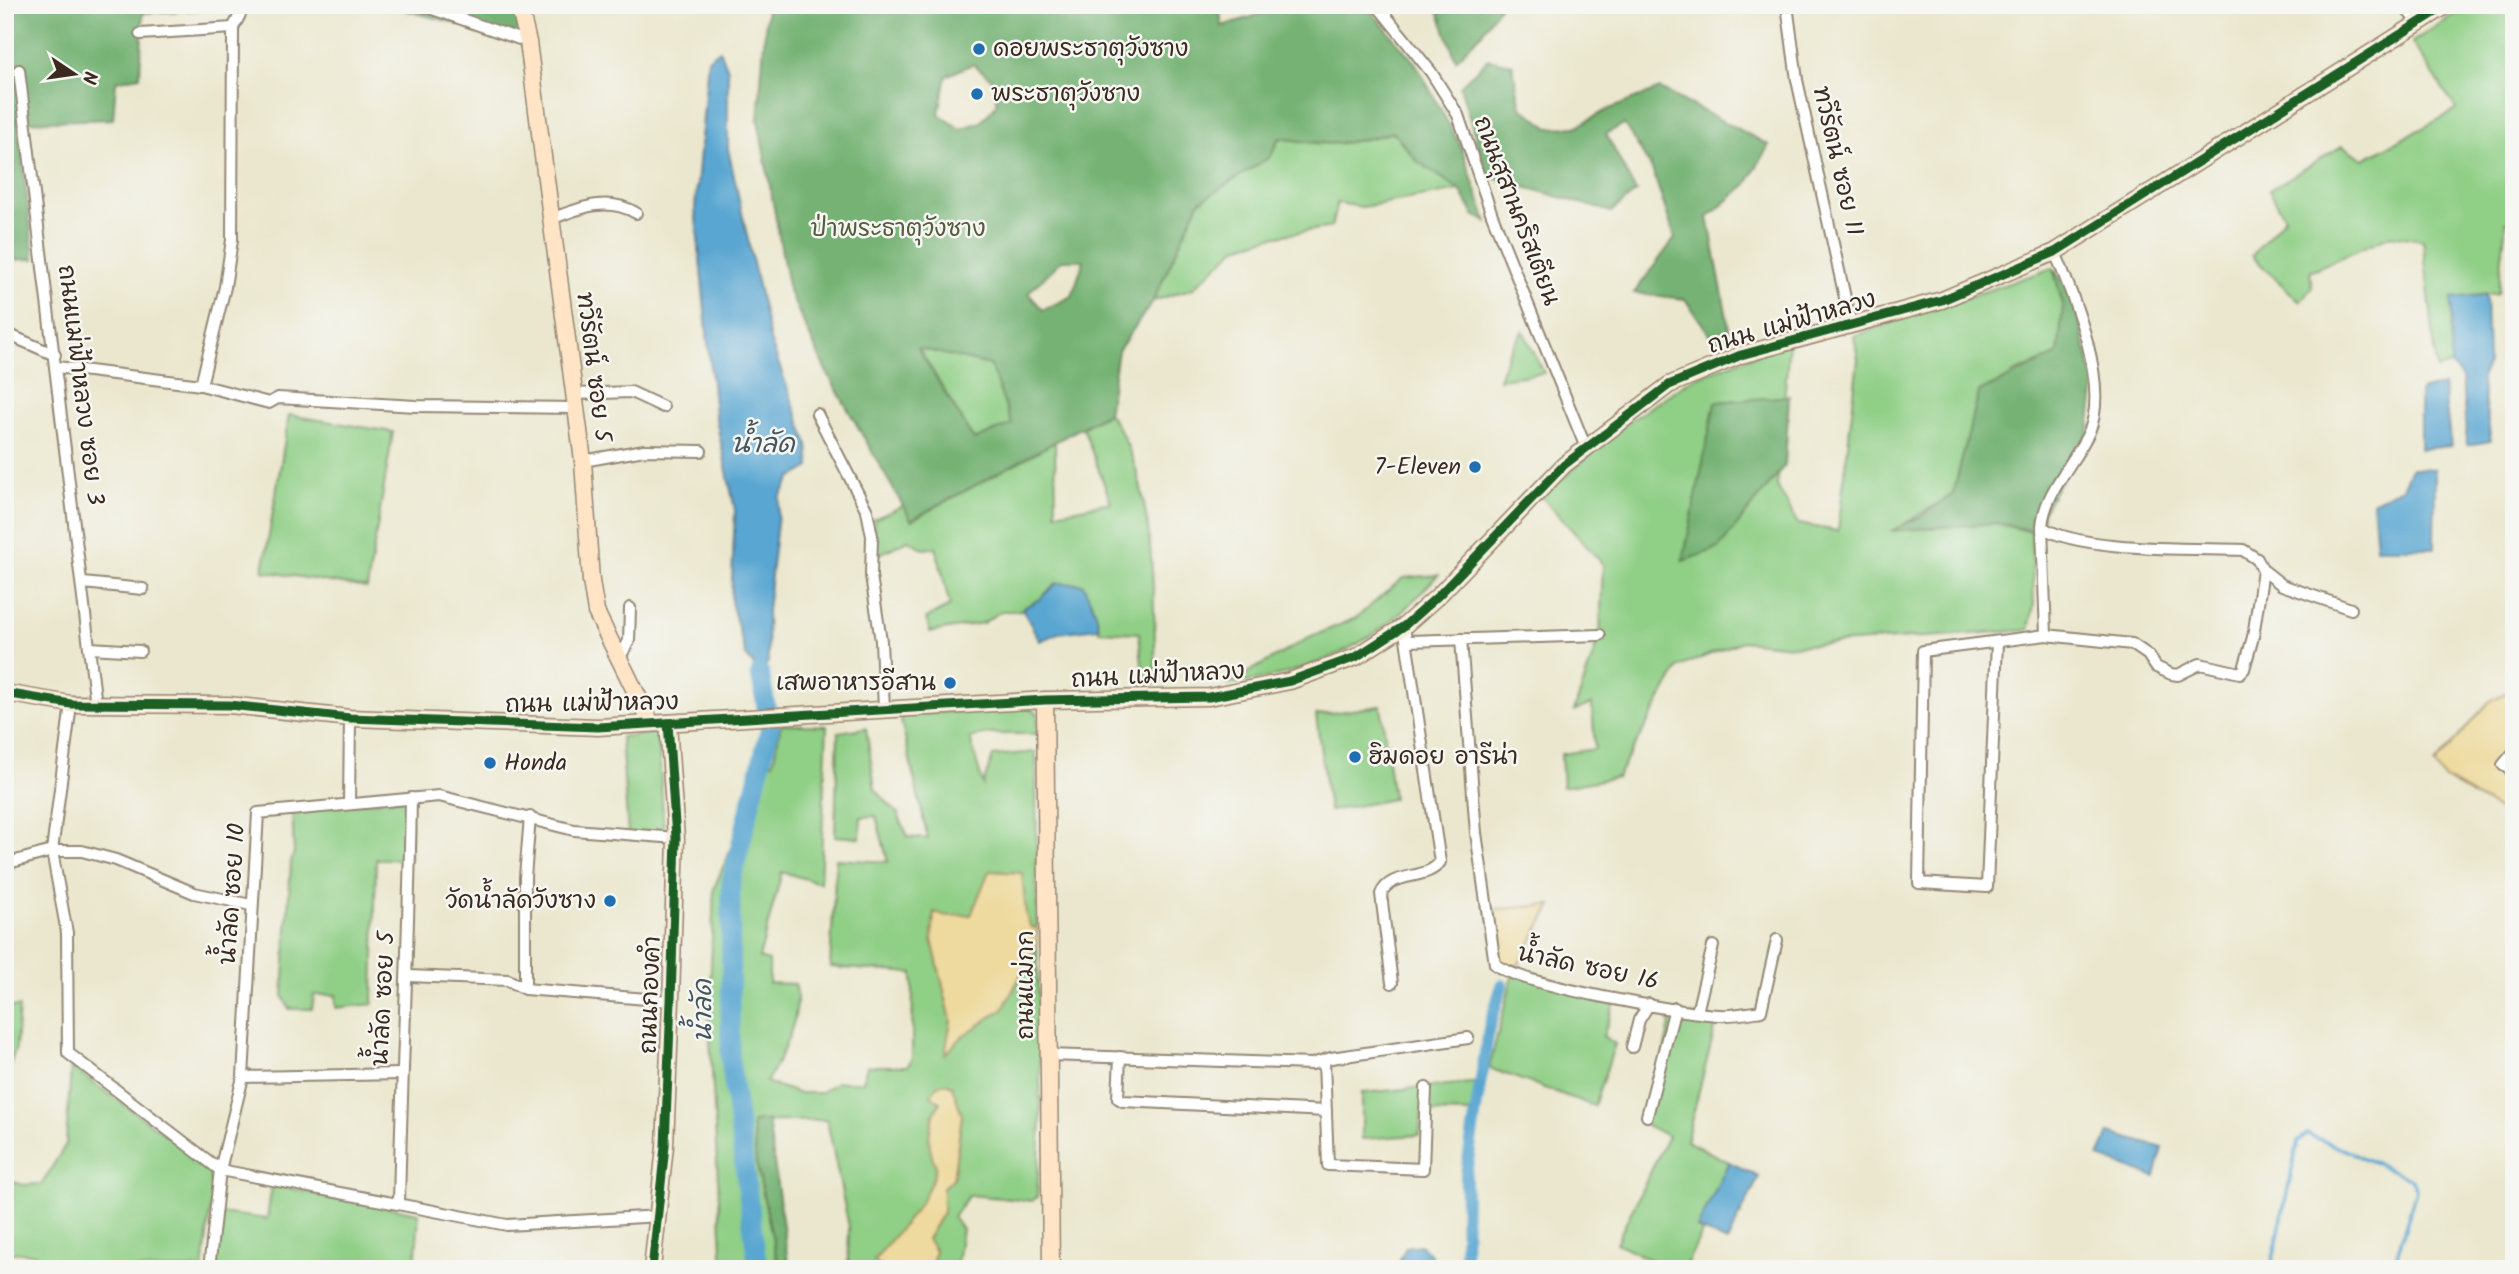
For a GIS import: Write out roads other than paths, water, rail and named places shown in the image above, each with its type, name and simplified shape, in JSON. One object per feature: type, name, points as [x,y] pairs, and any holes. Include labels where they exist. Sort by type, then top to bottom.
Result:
[{"type":"street","points":[[201,385],[225,287],[232,240],[233,28],[245,5]]},
{"type":"street","points":[[421,5],[528,42]]},
{"type":"street","name":"ทวีรัตน์ ซอย 5","points":[[519,5],[528,42],[583,461],[594,602],[619,659],[660,723]]},
{"type":"street","name":"ถนนสุสานคริสเตียน","points":[[1377,5],[1431,72],[1458,115],[1492,215],[1586,447]]},
{"type":"street","name":"ทวีรัตน์ ซอย 11","points":[[1787,5],[1797,80],[1852,325]]},
{"type":"street","points":[[2402,5],[2420,24]]},
{"type":"street","name":"ถนน แม่ฟ้าหลวง","points":[[5,693],[71,704],[229,705],[350,718],[573,727],[1045,700],[1187,698],[1261,689],[1315,674],[1406,634],[1536,492],[1586,447],[1648,398],[1690,374],[1741,355],[1961,294],[2055,252],[2447,5]]},
{"type":"street","points":[[140,34],[233,28]]},
{"type":"street","name":"ถนนแม่ฟ้าหลวง ซอย 3","points":[[19,70],[96,705]]},
{"type":"street","points":[[551,219],[591,204],[620,206],[636,213]]},
{"type":"street","points":[[2046,635],[2043,511],[2089,431],[2095,408],[2095,383],[2072,294],[2055,252]]},
{"type":"street","points":[[5,333],[56,361],[201,385],[269,403],[278,398],[416,406],[575,401],[631,392],[644,395],[663,407]]},
{"type":"street","points":[[817,414],[867,510],[872,537],[870,576],[881,641],[884,709]]},
{"type":"street","points":[[583,461],[644,450],[701,451]]},
{"type":"street","points":[[2042,527],[2064,538],[2167,549],[2243,550],[2257,559],[2263,570],[2282,585],[2351,609]]},
{"type":"street","points":[[1997,642],[1987,887],[1919,883],[1923,652],[2046,635],[2132,644],[2148,655],[2156,667],[2171,674],[2178,675],[2191,666],[2200,664],[2240,673],[2244,669],[2253,637],[2263,570]]},
{"type":"street","points":[[83,583],[143,589]]},
{"type":"street","points":[[619,659],[629,641],[630,608]]},
{"type":"street","points":[[1392,983],[1381,894],[1390,883],[1434,869],[1440,862],[1406,634],[1461,639],[1600,635]]},
{"type":"street","name":"น้ำลัด ซอย 16","points":[[1461,639],[1476,833],[1495,964],[1513,974],[1649,1004],[1720,1015],[1761,1011],[1777,940]]},
{"type":"street","points":[[90,648],[140,651]]},
{"type":"street","name":"ถนนแม่กก","points":[[1045,700],[1051,1269]]},
{"type":"street","points":[[71,704],[52,851],[67,933],[68,1053],[220,1170],[507,1225],[660,1216]]},
{"type":"street","points":[[349,804],[350,718]]},
{"type":"street","name":"ถนนกองคำ","points":[[652,1269],[660,1216],[676,838],[660,723]]},
{"type":"street","points":[[2514,752],[2503,765],[2514,772]]},
{"type":"street","name":"น้ำลัด ซอย 10","points":[[209,1269],[220,1170],[243,1077],[258,813],[439,796],[573,830],[676,838]]},
{"type":"street","name":"น้ำลัด ซอย 5","points":[[399,1203],[402,1074],[408,976],[411,798]]},
{"type":"street","points":[[525,989],[525,877],[530,817]]},
{"type":"street","points":[[5,864],[52,851],[82,851],[116,860],[194,893],[251,905]]},
{"type":"street","points":[[1698,1012],[1713,946]]},
{"type":"street","points":[[408,976],[508,980],[525,989],[671,1001]]},
{"type":"street","points":[[1632,1046],[1639,1020],[1649,1004]]},
{"type":"street","points":[[1647,1116],[1675,1008]]},
{"type":"street","points":[[1049,1055],[1324,1062],[1331,1058],[1468,1038]]},
{"type":"street","points":[[1119,1057],[1118,1098],[1123,1101],[1326,1111]]},
{"type":"street","points":[[1324,1062],[1328,1165],[1423,1169],[1426,1088]]},
{"type":"street","points":[[243,1077],[402,1074]]},
{"type":"water","name":"น้ำลัด","points":[[720,50],[728,70],[728,149],[770,340],[808,444],[810,467],[791,478],[780,497],[767,611],[768,662],[760,673],[746,656],[731,602],[735,510],[715,414],[695,208],[708,59]]},
{"type":"water","points":[[2486,295],[2488,364],[2481,378],[2491,441],[2467,445],[2462,378],[2451,365],[2452,298]]},
{"type":"water","points":[[2443,385],[2451,446],[2420,449],[2420,391]]},
{"type":"water","points":[[2411,468],[2435,469],[2434,548],[2376,548],[2372,502],[2402,488]]},
{"type":"water","points":[[1057,583],[1083,584],[1096,613],[1099,628],[1058,633],[1040,641],[1022,609],[1040,599]]},
{"type":"water","points":[[2109,1133],[2163,1148],[2155,1177],[2099,1157]]},
{"type":"water","points":[[1729,1162],[1759,1177],[1727,1242],[1697,1228]]},
{"type":"water","points":[[1420,1245],[1431,1255],[1432,1269],[1400,1269],[1399,1262],[1406,1247]]},
{"type":"waterway","name":"น้ำลัด","points":[[758,1269],[730,1059],[731,882],[770,728],[760,673]]},
{"type":"waterway","points":[[1465,1269],[1466,1174],[1489,1028],[1502,985]]},
{"type":"waterway","points":[[2271,1269],[2298,1141],[2307,1134],[2412,1179],[2416,1190],[2393,1269]]},
{"type":"place","name":"ดอยพระธาตุวังซาง","points":[[979,49]]},
{"type":"place","name":"พระธาตุวังซาง","points":[[977,94]]},
{"type":"place","name":"7-Eleven","points":[[1475,467]]},
{"type":"place","name":"เสพอาหารอีสาน","points":[[950,683]]},
{"type":"place","name":"ฮิมดอย อารีน่า","points":[[1355,757]]},
{"type":"place","name":"Honda","points":[[490,763]]},
{"type":"place","name":"วัดน้ำลัดวังซาง","points":[[610,901]]},
{"type":"park label","name":"ป่าพระธาตุวังซาง","points":[[898,229]]}]
